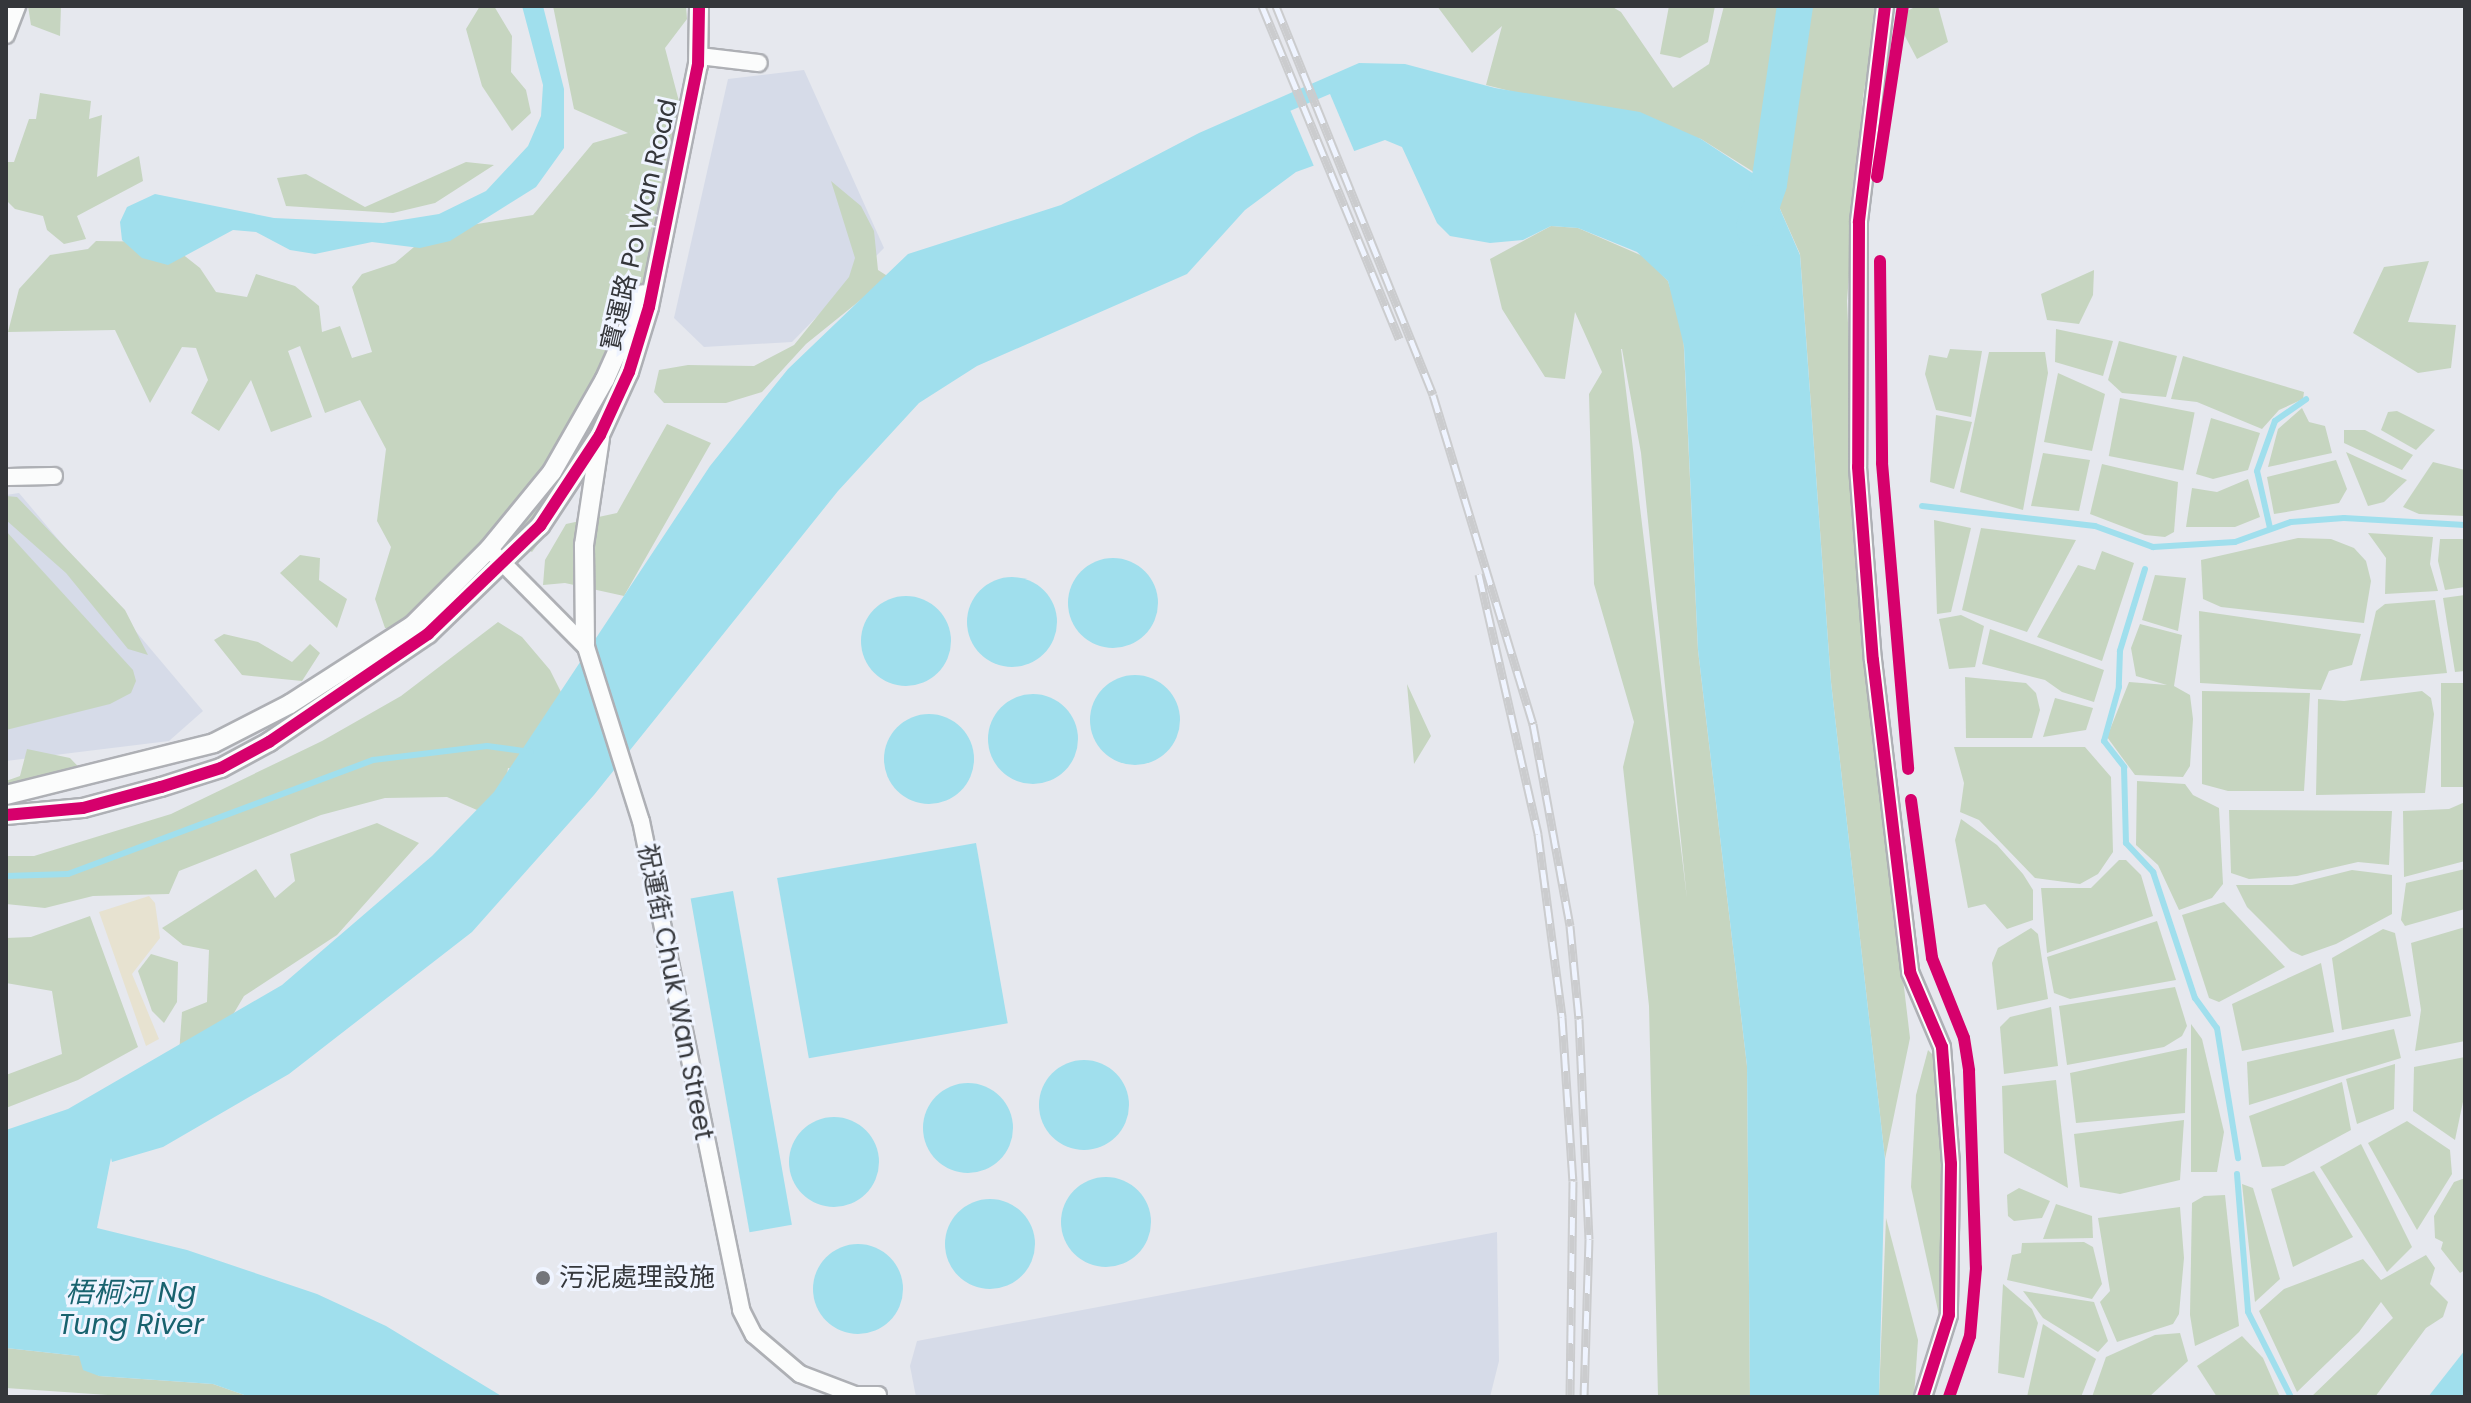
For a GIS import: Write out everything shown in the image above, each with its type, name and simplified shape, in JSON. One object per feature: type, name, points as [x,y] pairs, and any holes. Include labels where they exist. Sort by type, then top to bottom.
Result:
[{"type":"street","points":[[6,35],[17,6]]},
{"type":"street","name":"寶運路 Po Wan Road","points":[[6,815],[83,808],[221,768],[363,682],[428,634],[540,526],[600,435],[629,372],[664,237],[699,56],[699,6]]},
{"type":"street","points":[[1885,6],[1859,222],[1858,467],[1873,660],[1910,972],[1942,1047],[1950,1149],[1949,1315],[1923,1397]]},
{"type":"street","points":[[699,56],[759,63]]},
{"type":"street","name":"寶運路 Po Wan Road","points":[[6,795],[214,743],[290,704],[413,625],[489,549],[552,472],[580,424],[639,303],[664,237]]},
{"type":"street","points":[[585,644],[584,545],[600,435]]},
{"type":"street","points":[[6,477],[54,476]]},
{"type":"street","name":"祝運街 Chuk Wan Street","points":[[489,549],[585,644],[641,821],[727,1264],[741,1310],[754,1335],[800,1374],[855,1395],[878,1395]]},
{"type":"shaded area","points":[[804,70],[884,248],[792,342],[704,347],[674,318],[728,79]]},
{"type":"shaded area","points":[[19,493],[203,711],[169,741],[6,761],[6,495]]},
{"type":"shaded area","points":[[1497,1232],[1499,1361],[1490,1397],[916,1397],[910,1366],[917,1341]]},
{"type":"green space","points":[[28,6],[61,6],[60,36],[31,25]]},
{"type":"green space","points":[[480,6],[494,6],[512,36],[511,72],[526,90],[531,113],[512,131],[482,86],[466,29]]},
{"type":"green space","points":[[553,6],[686,6],[687,19],[665,48],[681,109],[623,397],[570,501],[532,552],[512,542],[476,548],[465,586],[417,631],[385,628],[375,599],[391,547],[377,521],[386,449],[360,400],[325,413],[300,346],[288,351],[312,417],[271,432],[251,380],[219,431],[191,413],[208,380],[196,348],[182,347],[150,403],[115,330],[8,332],[19,289],[50,255],[88,249],[96,241],[167,242],[200,268],[216,292],[247,297],[256,274],[295,286],[319,306],[322,332],[340,326],[352,358],[372,352],[352,287],[362,274],[395,263],[433,231],[533,215],[593,143],[628,133],[574,109]]},
{"type":"green space","points":[[1437,6],[1611,6],[1621,12],[1673,88],[1709,64],[1724,6],[1878,6],[1863,97],[1847,301],[1862,632],[1910,1038],[1885,1159],[1831,682],[1800,254],[1769,184],[1752,171],[1701,139],[1486,85],[1502,26],[1472,53]]},
{"type":"green space","points":[[1669,6],[1715,6],[1708,42],[1680,58],[1660,54]]},
{"type":"green space","points":[[1917,6],[1938,6],[1948,42],[1917,59],[1895,17]]},
{"type":"green space","points":[[40,93],[91,101],[89,119],[102,115],[97,177],[139,156],[143,181],[77,216],[86,239],[64,244],[47,230],[43,216],[15,209],[6,200],[6,162],[14,162],[29,119],[36,119]]},
{"type":"green space","points":[[466,162],[494,165],[435,203],[393,213],[286,206],[277,178],[306,174],[365,207]]},
{"type":"green space","points":[[831,181],[861,206],[874,231],[878,270],[889,277],[806,344],[762,392],[726,403],[664,403],[654,392],[659,370],[688,365],[754,366],[794,345],[849,277],[855,258]]},
{"type":"green space","points":[[1551,226],[1578,228],[1645,257],[1668,281],[1683,329],[1698,650],[1747,1066],[1750,1397],[1658,1397],[1649,1006],[1623,767],[1634,722],[1594,584],[1589,394],[1602,372],[1575,312],[1565,379],[1545,377],[1502,309],[1490,259]],"holes":[[[1621,349],[1641,453],[1687,899]]]},
{"type":"green space","points":[[2429,261],[2408,322],[2456,325],[2451,368],[2418,373],[2353,333],[2384,267]]},
{"type":"green space","points":[[2094,270],[2093,295],[2079,324],[2047,320],[2041,294]]},
{"type":"green space","points":[[2056,329],[2113,341],[2103,376],[2055,362]]},
{"type":"green space","points":[[2119,341],[2177,356],[2166,397],[2122,393],[2108,380]]},
{"type":"green space","points":[[1950,349],[1982,351],[1971,417],[1936,410],[1925,374],[1929,355],[1947,358]]},
{"type":"green space","points":[[1989,352],[2045,352],[2048,373],[2023,510],[1960,492]]},
{"type":"green space","points":[[2183,356],[2304,392],[2303,399],[2279,410],[2262,429],[2197,402],[2171,399]]},
{"type":"green space","points":[[2058,373],[2105,394],[2092,451],[2044,442]]},
{"type":"green space","points":[[2120,398],[2195,413],[2183,470],[2109,456]]},
{"type":"green space","points":[[2302,408],[2309,422],[2325,426],[2332,453],[2268,467],[2278,429]]},
{"type":"green space","points":[[2397,411],[2435,430],[2416,450],[2381,430],[2388,412]]},
{"type":"green space","points":[[1936,415],[1972,422],[1954,489],[1930,482]]},
{"type":"green space","points":[[2211,418],[2260,433],[2248,470],[2213,479],[2196,474]]},
{"type":"green space","points":[[667,424],[711,443],[624,596],[565,583],[543,585],[545,560],[566,524],[617,513]]},
{"type":"green space","points":[[2344,430],[2365,430],[2413,455],[2402,470],[2344,443]]},
{"type":"green space","points":[[2346,452],[2407,480],[2384,502],[2368,506]]},
{"type":"green space","points":[[2043,453],[2090,460],[2079,511],[2031,506]]},
{"type":"green space","points":[[2336,460],[2347,489],[2339,503],[2274,514],[2267,477]]},
{"type":"green space","points":[[2433,462],[2465,470],[2465,516],[2419,514],[2403,507]]},
{"type":"green space","points":[[2102,464],[2178,482],[2174,532],[2165,537],[2145,535],[2090,514]]},
{"type":"green space","points":[[2248,479],[2260,517],[2235,527],[2186,527],[2192,488],[2217,492]]},
{"type":"green space","points":[[6,496],[17,497],[125,610],[148,655],[128,649],[66,573],[6,520]]},
{"type":"green space","points":[[1934,520],[1971,528],[1951,612],[1937,614]]},
{"type":"green space","points":[[1981,528],[2076,540],[2027,632],[1962,610]]},
{"type":"green space","points":[[6,531],[133,670],[136,681],[131,693],[110,704],[6,730]]},
{"type":"green space","points":[[2368,533],[2433,537],[2430,564],[2438,591],[2385,594],[2386,558]]},
{"type":"green space","points":[[2298,538],[2331,539],[2354,548],[2366,561],[2371,581],[2364,623],[2221,607],[2203,599],[2201,560]]},
{"type":"green space","points":[[2440,539],[2465,539],[2465,587],[2445,590],[2438,561]]},
{"type":"green space","points":[[2102,551],[2134,563],[2102,661],[2037,637],[2078,565],[2095,570]]},
{"type":"green space","points":[[300,555],[320,558],[319,580],[347,599],[337,628],[280,573]]},
{"type":"green space","points":[[2155,575],[2186,578],[2178,631],[2142,620]]},
{"type":"green space","points":[[2465,595],[2465,671],[2455,672],[2443,598]]},
{"type":"green space","points":[[2435,600],[2447,673],[2360,681],[2376,611],[2385,604]]},
{"type":"green space","points":[[2199,611],[2361,634],[2352,665],[2329,671],[2321,690],[2200,683]]},
{"type":"green space","points":[[1961,615],[1984,626],[1975,667],[1949,669],[1939,619]]},
{"type":"green space","points":[[498,622],[522,637],[550,670],[575,720],[554,780],[508,768],[500,820],[447,797],[385,798],[321,815],[179,871],[169,894],[93,896],[45,908],[6,904],[6,856],[34,856],[171,814],[322,741],[401,696]]},
{"type":"green space","points":[[2140,624],[2182,635],[2174,686],[2190,695],[2193,719],[2190,766],[2183,777],[2135,775],[2107,737],[2129,682],[2167,685],[2136,676],[2131,648]]},
{"type":"green space","points":[[1990,629],[2104,670],[2094,702],[2062,692],[2045,680],[1982,664]]},
{"type":"green space","points":[[224,634],[258,642],[292,662],[310,644],[320,653],[302,681],[242,675],[214,640]]},
{"type":"green space","points":[[1965,677],[2026,683],[2036,693],[2040,710],[2032,738],[1966,738]]},
{"type":"green space","points":[[2441,683],[2465,683],[2465,787],[2441,787]]},
{"type":"green space","points":[[1407,684],[1431,736],[1414,764],[1411,729]]},
{"type":"green space","points":[[2202,691],[2310,693],[2304,791],[2228,791],[2202,784]]},
{"type":"green space","points":[[2422,691],[2431,698],[2434,714],[2425,793],[2316,795],[2318,699],[2344,701]]},
{"type":"green space","points":[[2055,698],[2093,708],[2086,730],[2043,737]]},
{"type":"green space","points":[[1954,747],[2085,747],[2111,777],[2113,852],[2098,874],[2080,884],[2035,878],[1979,820],[1960,812],[1964,783]]},
{"type":"green space","points":[[27,749],[70,758],[94,783],[6,802],[6,781],[20,776]]},
{"type":"green space","points":[[2137,781],[2185,784],[2193,795],[2219,808],[2223,884],[2212,898],[2179,910],[2158,865],[2136,845]]},
{"type":"green space","points":[[2465,802],[2465,861],[2404,877],[2403,811],[2449,809]]},
{"type":"green space","points":[[2229,810],[2392,811],[2389,865],[2358,862],[2297,876],[2249,879],[2231,873]]},
{"type":"green space","points":[[1961,819],[1997,845],[2023,874],[2033,890],[2033,920],[2007,929],[1985,904],[1968,908],[1955,840]]},
{"type":"green space","points":[[377,823],[419,843],[337,935],[244,996],[224,1030],[179,1054],[182,1012],[207,1002],[209,950],[183,945],[162,928],[256,869],[275,898],[295,881],[290,854]]},
{"type":"green space","points":[[2119,860],[2126,860],[2141,875],[2153,916],[2047,953],[2041,888],[2091,888]]},
{"type":"green space","points":[[2465,869],[2465,909],[2405,926],[2401,920],[2406,883]]},
{"type":"green space","points":[[2352,870],[2392,875],[2392,914],[2336,944],[2302,956],[2291,951],[2247,907],[2236,885],[2292,885]]},
{"type":"green space","points":[[2224,902],[2285,967],[2219,1002],[2209,998],[2182,915]]},
{"type":"green space","points":[[90,916],[138,1047],[78,1080],[6,1108],[6,1075],[62,1054],[52,991],[6,983],[6,938],[31,937]]},
{"type":"green space","points":[[2157,921],[2176,980],[2070,999],[2054,993],[2047,957]]},
{"type":"green space","points":[[2465,927],[2465,1041],[2415,1051],[2421,1010],[2411,943]]},
{"type":"green space","points":[[2031,928],[2038,934],[2048,999],[1997,1010],[1992,963],[1998,948]]},
{"type":"green space","points":[[2383,929],[2395,933],[2411,1016],[2342,1030],[2332,958]]},
{"type":"green space","points":[[151,954],[178,962],[177,1002],[164,1023],[152,1011],[138,971]]},
{"type":"green space","points":[[2321,963],[2334,1032],[2242,1051],[2232,1004]]},
{"type":"green space","points":[[2175,987],[2187,1026],[2182,1036],[2164,1047],[2067,1065],[2059,1006]]},
{"type":"green space","points":[[2051,1007],[2058,1066],[2004,1074],[2000,1027],[2010,1017]]},
{"type":"green space","points":[[2191,1024],[2202,1039],[2224,1132],[2217,1172],[2191,1172]]},
{"type":"green space","points":[[2394,1029],[2401,1058],[2249,1105],[2247,1062]]},
{"type":"green space","points":[[2187,1048],[2185,1113],[2076,1123],[2070,1073]]},
{"type":"green space","points":[[1928,1050],[1935,1057],[1944,1196],[1941,1324],[1911,1187],[1916,1095]]},
{"type":"green space","points":[[2465,1057],[2465,1092],[2455,1140],[2413,1111],[2414,1067]]},
{"type":"green space","points":[[2395,1064],[2394,1109],[2357,1124],[2346,1079]]},
{"type":"green space","points":[[2056,1080],[2068,1188],[2004,1153],[2002,1086]]},
{"type":"green space","points":[[2342,1082],[2351,1130],[2284,1166],[2262,1167],[2249,1116]]},
{"type":"green space","points":[[2184,1120],[2180,1180],[2120,1194],[2080,1187],[2074,1134]]},
{"type":"green space","points":[[2407,1121],[2450,1150],[2452,1174],[2417,1230],[2368,1143]]},
{"type":"green space","points":[[2361,1144],[2412,1247],[2387,1272],[2320,1167]]},
{"type":"green space","points":[[2314,1171],[2353,1237],[2293,1267],[2271,1189]]},
{"type":"green space","points":[[2465,1178],[2465,1270],[2460,1273],[2441,1249],[2443,1242],[2435,1238],[2434,1216],[2454,1182]]},
{"type":"green space","points":[[2242,1184],[2253,1188],[2280,1279],[2255,1302]]},
{"type":"green space","points":[[2019,1188],[2050,1201],[2042,1218],[2014,1221],[2008,1216],[2007,1195]]},
{"type":"green space","points":[[2225,1195],[2239,1326],[2195,1346],[2190,1315],[2192,1203],[2204,1196]]},
{"type":"green space","points":[[2056,1204],[2092,1216],[2093,1238],[2043,1239]]},
{"type":"green space","points":[[2180,1207],[2184,1258],[2179,1314],[2173,1324],[2117,1342],[2100,1302],[2110,1291],[2098,1218]]},
{"type":"green space","points":[[1886,1218],[1918,1340],[1914,1397],[1879,1397]]},
{"type":"green space","points":[[2084,1242],[2093,1247],[2102,1284],[2092,1299],[2007,1280],[2012,1255],[2021,1253],[2022,1243]]},
{"type":"green space","points":[[2426,1255],[2435,1268],[2430,1284],[2448,1302],[2443,1317],[2426,1328],[2375,1397],[2311,1397],[2393,1318],[2381,1302],[2359,1332],[2297,1392],[2259,1311],[2284,1289],[2363,1259],[2381,1280]]},
{"type":"green space","points":[[2003,1284],[2032,1309],[2038,1323],[2024,1378],[1998,1373]]},
{"type":"green space","points":[[2023,1291],[2094,1302],[2108,1341],[2098,1352],[2043,1318]]},
{"type":"green space","points":[[2043,1324],[2096,1359],[2081,1397],[2027,1397]]},
{"type":"green space","points":[[2180,1333],[2188,1361],[2149,1397],[2092,1397],[2106,1357],[2155,1335]]},
{"type":"green space","points":[[2242,1336],[2263,1358],[2280,1397],[2217,1397],[2197,1366]]},
{"type":"green space","points":[[6,1348],[79,1356],[99,1376],[213,1384],[250,1397],[137,1397],[6,1388]]},
{"type":"sand","points":[[149,896],[155,903],[160,938],[132,974],[159,1039],[146,1046],[99,912]]},
{"type":"water","points":[[522,6],[543,6],[564,89],[564,148],[536,187],[450,241],[420,248],[372,242],[315,254],[290,250],[256,232],[233,230],[168,265],[142,258],[122,240],[120,222],[127,207],[155,194],[274,218],[383,223],[439,214],[486,191],[528,146],[541,116],[543,85]]},
{"type":"water","name":"梧桐河 Ng Tung River","points":[[1359,63],[1405,64],[1495,88],[1640,112],[1701,139],[1769,184],[1800,255],[1831,682],[1885,1159],[1879,1397],[1750,1397],[1747,1066],[1698,650],[1684,346],[1668,281],[1637,252],[1578,228],[1551,226],[1523,240],[1490,243],[1450,236],[1437,223],[1402,147],[1385,140],[1296,172],[1245,210],[1187,274],[977,366],[919,403],[838,491],[594,795],[472,932],[289,1074],[163,1147],[112,1162],[111,1158],[97,1228],[187,1250],[317,1294],[386,1326],[503,1397],[250,1397],[213,1384],[99,1376],[83,1370],[79,1356],[6,1348],[6,1130],[68,1109],[282,985],[432,856],[494,792],[710,466],[788,369],[908,254],[1061,205],[1199,133]]},
{"type":"water","points":[[1113,558],[1130,561],[1145,571],[1155,586],[1158,603],[1155,620],[1145,635],[1130,645],[1113,648],[1096,645],[1081,635],[1071,620],[1068,603],[1071,586],[1081,571],[1096,561]]},
{"type":"water","points":[[1012,577],[1029,580],[1044,590],[1054,605],[1057,622],[1054,639],[1044,654],[1029,664],[1012,667],[995,664],[980,654],[970,639],[967,622],[970,605],[980,590],[995,580]]},
{"type":"water","points":[[906,596],[923,599],[938,609],[948,624],[951,641],[948,658],[938,673],[923,683],[906,686],[889,683],[874,673],[864,658],[861,641],[864,624],[874,609],[889,599]]},
{"type":"water","points":[[1135,675],[1152,678],[1167,688],[1177,703],[1180,720],[1177,737],[1167,752],[1152,762],[1135,765],[1118,762],[1103,752],[1093,737],[1090,720],[1093,703],[1103,688],[1118,678]]},
{"type":"water","points":[[1033,694],[1050,697],[1065,707],[1075,722],[1078,739],[1075,756],[1065,771],[1050,781],[1033,784],[1016,781],[1001,771],[991,756],[988,739],[991,722],[1001,707],[1016,697]]},
{"type":"water","points":[[929,714],[946,717],[961,727],[971,742],[974,759],[971,776],[961,791],[946,801],[929,804],[912,801],[897,791],[887,776],[884,759],[887,742],[897,727],[912,717]]},
{"type":"water","points":[[976,843],[1008,1023],[809,1058],[777,878]]},
{"type":"water","points":[[733,891],[792,1225],[750,1232],[691,898]]},
{"type":"water","points":[[1084,1060],[1101,1063],[1116,1073],[1126,1088],[1129,1105],[1126,1122],[1116,1137],[1101,1147],[1084,1150],[1067,1147],[1052,1137],[1042,1122],[1039,1105],[1042,1088],[1052,1073],[1067,1063]]},
{"type":"water","points":[[968,1083],[985,1086],[1000,1096],[1010,1111],[1013,1128],[1010,1145],[1000,1160],[985,1170],[968,1173],[951,1170],[936,1160],[926,1145],[923,1128],[926,1111],[936,1096],[951,1086]]},
{"type":"water","points":[[834,1117],[851,1120],[866,1130],[876,1145],[879,1162],[876,1179],[866,1194],[851,1204],[834,1207],[817,1204],[802,1194],[792,1179],[789,1162],[792,1145],[802,1130],[817,1120]]},
{"type":"water","points":[[1106,1177],[1123,1180],[1138,1190],[1148,1205],[1151,1222],[1148,1239],[1138,1254],[1123,1264],[1106,1267],[1089,1264],[1074,1254],[1064,1239],[1061,1222],[1064,1205],[1074,1190],[1089,1180]]},
{"type":"water","points":[[990,1199],[1007,1202],[1022,1212],[1032,1227],[1035,1244],[1032,1261],[1022,1276],[1007,1286],[990,1289],[973,1286],[958,1276],[948,1261],[945,1244],[948,1227],[958,1212],[973,1202]]},
{"type":"water","points":[[858,1244],[875,1247],[890,1257],[900,1272],[903,1289],[900,1306],[890,1321],[875,1331],[858,1334],[841,1331],[826,1321],[816,1306],[813,1289],[816,1272],[826,1257],[841,1247]]},
{"type":"water","points":[[2465,1350],[2465,1397],[2428,1397]]},
{"type":"pier","points":[[1330,94],[1356,155],[1316,172],[1290,111]]},
{"type":"waterway","points":[[1754,228],[1769,184],[1795,6]]},
{"type":"waterway","points":[[2270,528],[2257,471],[2275,421],[2306,399]]},
{"type":"waterway","points":[[1922,506],[2095,526],[2153,547],[2235,542],[2291,522],[2344,518],[2465,525]]},
{"type":"waterway","points":[[2145,569],[2120,651],[2119,687],[2104,741],[2124,767],[2126,843],[2153,872],[2195,998],[2217,1028],[2238,1158]]},
{"type":"waterway","points":[[6,876],[68,874],[373,760],[487,746],[531,752]]},
{"type":"waterway","points":[[2237,1174],[2248,1312],[2291,1397]]},
{"type":"railway","points":[[1262,6],[1399,339]]},
{"type":"railway","points":[[1276,6],[1433,395],[1533,724],[1570,926],[1579,1019],[1589,1239],[1584,1397]]},
{"type":"railway","points":[[1479,574],[1538,834],[1562,1017],[1573,1181],[1570,1397]]},
{"type":"cycle path","points":[[6,815],[83,808],[221,768],[269,742],[428,634],[540,526],[600,435],[629,372],[649,307],[698,65],[699,6]]},
{"type":"cycle path","points":[[1885,6],[1859,222],[1858,467],[1873,660],[1910,972],[1942,1047],[1951,1164],[1949,1315],[1923,1397]]},
{"type":"cycle path","points":[[1877,177],[1903,6]]},
{"type":"cycle path","points":[[1880,261],[1882,463],[1908,769]]},
{"type":"cycle path","points":[[1911,800],[1932,958],[1964,1038],[1969,1071],[1976,1268],[1970,1336],[1949,1397]]},
{"type":"place","name":"污泥處理設施","points":[[543,1278]]}]
